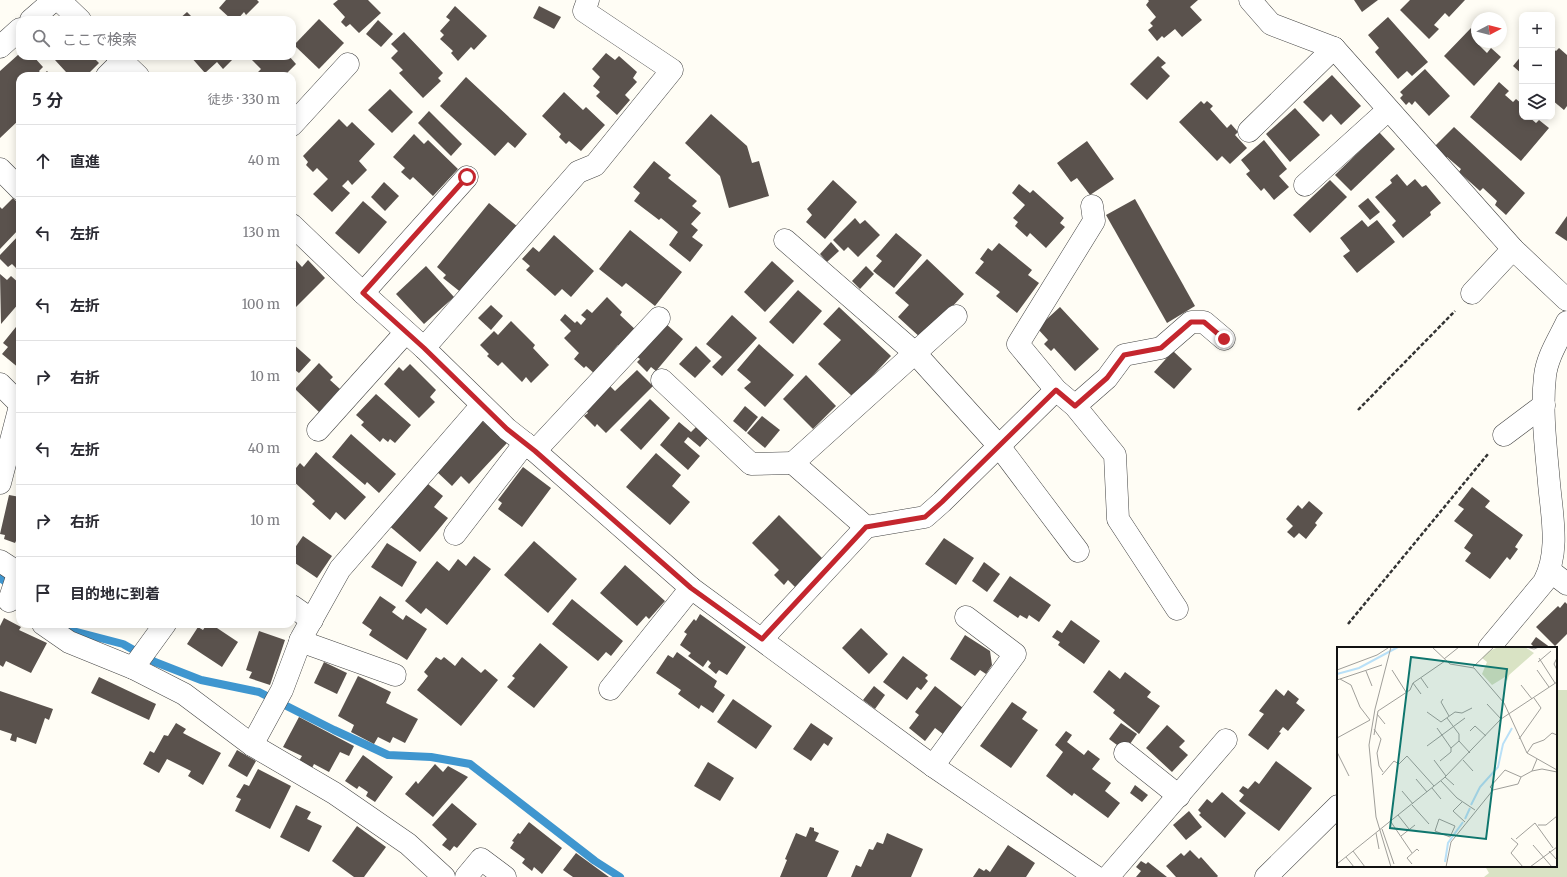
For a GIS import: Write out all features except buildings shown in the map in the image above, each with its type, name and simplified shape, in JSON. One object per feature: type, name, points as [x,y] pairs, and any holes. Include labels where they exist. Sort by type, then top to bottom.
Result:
[{"type":"street","points":[[36,16],[54,0]]},
{"type":"street","points":[[59,0],[76,16]]},
{"type":"street","points":[[424,348],[578,172],[595,165],[672,70],[584,11],[588,0]]},
{"type":"street","points":[[1250,0],[1271,24],[1334,48],[1513,249],[1567,300]]},
{"type":"street","points":[[0,47],[16,33]]},
{"type":"street","points":[[1249,131],[1334,48]]},
{"type":"street","points":[[110,72],[119,60]]},
{"type":"street","points":[[122,60],[134,72]]},
{"type":"street","points":[[296,121],[348,64]]},
{"type":"street","points":[[1305,185],[1388,110]]},
{"type":"street","points":[[363,293],[467,177]]},
{"type":"street","points":[[1092,206],[1094,221],[1018,344],[1056,390],[1075,406],[1115,454],[1118,519],[1177,609]]},
{"type":"street","points":[[296,229],[363,293],[424,348],[507,429],[530,447],[691,588],[933,766],[1096,877]]},
{"type":"street","points":[[785,240],[915,353],[999,446],[1078,551]]},
{"type":"street","points":[[1472,293],[1513,249]]},
{"type":"street","points":[[662,380],[751,464],[793,463],[956,316]]},
{"type":"street","points":[[455,534],[530,447],[659,318]]},
{"type":"street","points":[[1075,406],[1107,378],[1124,355],[1161,348],[1191,322],[1204,322],[1224,339]]},
{"type":"street","points":[[1490,647],[1544,582],[1550,571],[1554,544],[1544,405],[1545,374],[1550,358],[1567,322]]},
{"type":"street","points":[[318,430],[406,332]]},
{"type":"street","points":[[0,384],[16,401]]},
{"type":"street","points":[[762,639],[866,527],[925,517],[1056,390]]},
{"type":"street","points":[[252,745],[278,698],[300,641],[340,569],[482,405]]},
{"type":"street","points":[[1504,435],[1544,405]]},
{"type":"street","points":[[0,483],[16,421]]},
{"type":"street","points":[[793,463],[866,527]]},
{"type":"street","points":[[0,561],[16,572]]},
{"type":"street","points":[[1550,571],[1567,584]]},
{"type":"street","points":[[10,600],[16,583]]},
{"type":"street","points":[[610,689],[691,588]]},
{"type":"street","points":[[296,609],[312,620]]},
{"type":"street","points":[[933,766],[1015,654],[966,617]]},
{"type":"street","points":[[49,628],[69,642],[136,665],[184,694],[252,745],[334,793],[408,844],[444,877]]},
{"type":"street","points":[[136,665],[159,632]]},
{"type":"street","points":[[300,641],[395,675]]},
{"type":"street","points":[[1108,877],[1226,740]]},
{"type":"street","points":[[1125,753],[1179,796]]},
{"type":"street","points":[[1266,877],[1337,807]]},
{"type":"street","points":[[466,877],[481,859],[506,877]]},
{"type":"path","points":[[1358,410],[1472,293]]},
{"type":"path","points":[[1348,624],[1504,435]]},
{"type":"green space","points":[[1557,690],[1567,690],[1567,877],[1484,877],[1489,873],[1486,867],[1557,867]]},
{"type":"waterway","points":[[0,578],[13,587]]},
{"type":"waterway","points":[[69,628],[73,631],[123,644],[155,662],[201,680],[259,692],[334,730],[388,755],[431,757],[470,764],[595,861],[620,877]]},
{"type":"route","points":[[467,177],[363,293],[424,348],[507,429],[535,451],[691,588],[762,639],[866,527],[925,517],[1056,390],[1075,406],[1107,378],[1124,355],[1161,348],[1191,322],[1204,322],[1224,339]]}]
